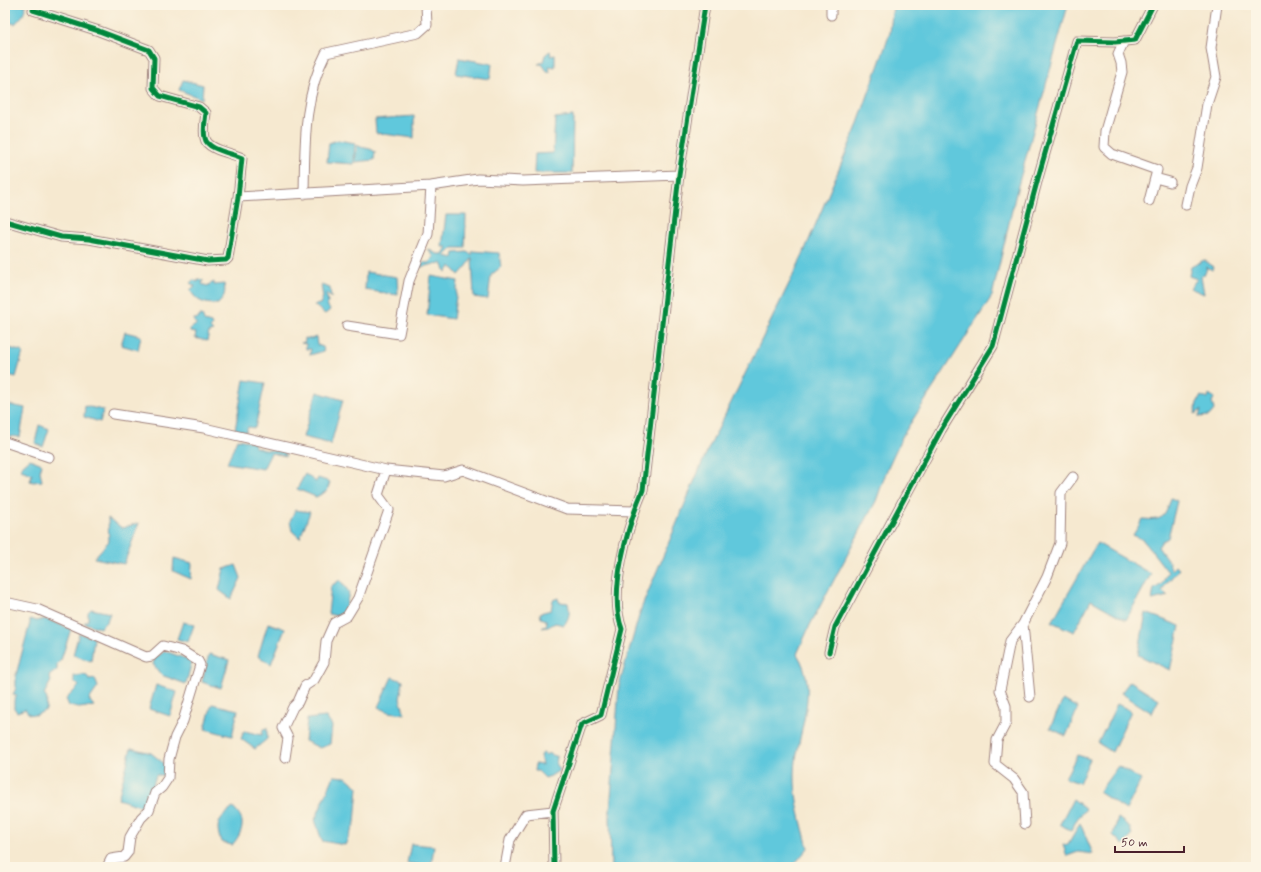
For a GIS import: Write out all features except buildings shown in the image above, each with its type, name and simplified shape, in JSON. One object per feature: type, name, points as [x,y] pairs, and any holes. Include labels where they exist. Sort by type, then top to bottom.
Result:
[{"type":"street","points":[[5,221],[61,237],[89,239],[208,261],[223,260],[228,258],[238,197],[242,158],[208,145],[205,139],[206,113],[199,107],[160,96],[153,88],[154,58],[149,50],[99,31],[33,10],[35,5]]},
{"type":"street","points":[[304,194],[306,118],[316,71],[326,53],[418,33],[427,25],[426,5]]},
{"type":"street","points":[[554,867],[553,811],[582,724],[601,715],[622,629],[617,617],[620,573],[627,530],[643,490],[679,175],[704,5]]},
{"type":"street","points":[[831,5],[831,15]]},
{"type":"street","points":[[829,652],[835,628],[938,436],[993,346],[1038,178],[1078,41],[1135,40],[1153,5]]},
{"type":"street","points":[[1186,206],[1190,186],[1197,168],[1207,104],[1216,77],[1211,48],[1217,5]]},
{"type":"street","points":[[1124,41],[1118,54],[1122,72],[1105,131],[1104,147],[1112,154],[1157,170],[1149,200]]},
{"type":"street","points":[[238,197],[431,186],[478,179],[523,180],[679,175]]},
{"type":"street","points":[[1155,178],[1170,182]]},
{"type":"street","points":[[347,326],[399,334],[409,281],[428,234],[431,186]]},
{"type":"street","points":[[113,414],[126,414],[204,428],[386,470],[444,476],[463,470],[567,509],[634,511]]},
{"type":"street","points":[[5,442],[49,457]]},
{"type":"street","points":[[285,758],[288,738],[283,728],[293,707],[298,702],[305,686],[314,680],[324,662],[326,641],[334,623],[347,616],[358,598],[370,566],[389,510],[378,495],[386,470]]},
{"type":"street","points":[[1025,824],[1023,792],[1014,779],[995,764],[997,740],[1006,723],[1006,706],[1000,690],[1003,668],[1010,641],[1023,624],[1047,578],[1060,544],[1062,493],[1073,477]]},
{"type":"street","points":[[5,602],[37,609],[146,657],[152,656],[163,646],[182,651],[198,661],[200,665],[183,721],[175,737],[169,759],[168,778],[162,787],[155,793],[149,810],[141,818],[130,837],[128,852],[124,857],[111,859],[107,867]]},
{"type":"street","points":[[1023,624],[1030,697]]},
{"type":"street","points":[[505,867],[510,840],[526,814],[553,811]]},
{"type":"water","points":[[5,5],[26,5],[23,15],[15,24],[5,21]]},
{"type":"water","points":[[893,5],[1068,5],[1016,193],[992,296],[903,435],[888,467],[876,501],[810,625],[797,654],[804,668],[807,683],[807,697],[796,758],[795,782],[799,811],[808,848],[792,867],[611,867],[610,812],[619,686],[641,609],[704,458],[801,259],[856,129],[890,33]]},
{"type":"water","points":[[550,51],[551,56],[555,55],[555,67],[549,66],[550,72],[547,71],[542,64],[538,64],[543,62],[545,55]]},
{"type":"water","points":[[459,58],[492,64],[490,79],[456,74]]},
{"type":"water","points":[[183,80],[203,85],[202,99],[179,90]]},
{"type":"water","points":[[414,116],[414,138],[376,133],[375,119]]},
{"type":"water","points":[[573,116],[572,173],[534,173],[535,154],[553,153],[555,118]]},
{"type":"water","points":[[338,140],[355,143],[354,164],[327,162],[329,143]]},
{"type":"water","points":[[357,145],[371,149],[375,152],[374,160],[355,162]]},
{"type":"water","points":[[446,215],[466,215],[465,248],[453,248],[445,256],[453,258],[454,253],[467,252],[472,255],[472,251],[499,253],[501,267],[491,275],[488,299],[474,297],[472,258],[459,275],[451,266],[446,272],[442,263],[419,267],[421,262],[428,263],[434,257],[428,249],[437,254],[443,254],[447,247],[442,247]]},
{"type":"water","points":[[1204,260],[1214,267],[1212,270],[1207,267],[1205,274],[1201,276],[1204,294],[1190,288],[1197,279],[1189,276],[1191,267]]},
{"type":"water","points":[[366,272],[397,277],[398,295],[365,290]]},
{"type":"water","points":[[431,276],[458,281],[453,319],[427,315]]},
{"type":"water","points":[[198,279],[203,280],[202,284],[207,286],[214,282],[214,285],[224,284],[224,295],[218,304],[201,302],[195,297],[190,290],[195,286],[190,283],[193,280],[198,282]]},
{"type":"water","points":[[321,285],[330,288],[331,298],[326,293],[328,302],[327,305],[330,310],[325,314],[314,305],[320,304],[323,297]]},
{"type":"water","points":[[200,315],[202,315],[204,321],[211,323],[212,326],[210,328],[213,331],[209,332],[207,341],[195,338],[196,333],[190,332],[190,329],[197,324],[194,322],[194,319],[198,319]]},
{"type":"water","points":[[125,332],[141,336],[138,350],[121,345]]},
{"type":"water","points":[[316,337],[317,345],[323,347],[324,351],[310,355],[311,349],[306,349],[306,344],[301,343],[305,342],[305,338],[311,339]]},
{"type":"water","points":[[6,347],[23,352],[16,377],[5,374]]},
{"type":"water","points":[[244,380],[265,383],[255,428],[248,427],[246,432],[235,430]]},
{"type":"water","points":[[317,392],[343,400],[331,444],[303,437]]},
{"type":"water","points":[[1209,395],[1214,398],[1212,402],[1214,410],[1209,416],[1199,417],[1201,410],[1195,414],[1197,403],[1201,396],[1208,399]]},
{"type":"water","points":[[5,404],[25,408],[20,437],[5,436]]},
{"type":"water","points":[[85,406],[103,410],[100,422],[84,417]]},
{"type":"water","points":[[39,425],[49,429],[43,447],[35,443]]},
{"type":"water","points":[[237,439],[254,442],[255,447],[265,450],[283,451],[286,456],[271,453],[263,469],[227,463]]},
{"type":"water","points":[[30,459],[42,464],[40,471],[42,481],[30,481],[32,474],[21,470],[22,466]]},
{"type":"water","points":[[305,474],[316,482],[318,478],[330,482],[327,491],[316,497],[297,489]]},
{"type":"water","points":[[1171,498],[1177,501],[1168,538],[1162,541],[1158,547],[1169,562],[1171,570],[1175,566],[1179,569],[1165,585],[1162,591],[1168,596],[1152,600],[1154,589],[1162,584],[1168,572],[1143,540],[1133,535],[1143,519],[1155,519],[1163,516],[1167,510]]},
{"type":"water","points":[[295,510],[310,512],[300,538],[292,531],[290,521]]},
{"type":"water","points":[[108,518],[122,528],[139,523],[124,564],[94,558],[109,541]]},
{"type":"water","points":[[1097,543],[1151,574],[1126,620],[1091,600],[1074,632],[1052,622]]},
{"type":"water","points":[[174,558],[192,563],[191,579],[173,571]]},
{"type":"water","points":[[236,565],[241,578],[231,599],[219,590],[224,569]]},
{"type":"water","points":[[340,580],[349,592],[345,612],[338,616],[328,614],[331,586]]},
{"type":"water","points":[[558,598],[559,602],[568,603],[569,612],[564,625],[555,623],[548,627],[542,628],[547,624],[546,620],[541,618],[540,613],[551,610],[553,600]]},
{"type":"water","points":[[91,609],[110,613],[107,621],[100,628],[84,623],[88,620],[88,612]]},
{"type":"water","points":[[1146,613],[1180,626],[1170,670],[1138,655]]},
{"type":"water","points":[[30,619],[37,621],[45,619],[71,629],[61,660],[57,664],[57,670],[49,676],[51,681],[44,694],[47,699],[46,710],[36,715],[29,714],[25,709],[17,712],[14,708],[14,700],[17,696],[13,695],[16,688],[16,675]]},
{"type":"water","points":[[183,622],[194,625],[188,642],[177,639]]},
{"type":"water","points":[[268,623],[285,629],[271,664],[258,656]]},
{"type":"water","points":[[79,633],[94,638],[91,661],[73,655]]},
{"type":"water","points":[[165,651],[192,661],[186,684],[161,675],[153,664],[155,658]]},
{"type":"water","points":[[209,654],[229,660],[221,688],[202,682]]},
{"type":"water","points":[[74,676],[87,676],[89,680],[95,679],[98,687],[89,700],[94,706],[79,708],[69,706],[66,699],[79,686],[74,681]]},
{"type":"water","points":[[392,677],[403,681],[400,699],[405,714],[389,712],[378,707]]},
{"type":"water","points":[[1130,681],[1159,699],[1152,713],[1121,693]]},
{"type":"water","points":[[156,685],[177,692],[170,716],[149,709]]},
{"type":"water","points":[[1063,700],[1078,708],[1066,736],[1050,728]]},
{"type":"water","points":[[212,704],[238,710],[232,736],[205,729]]},
{"type":"water","points":[[1117,704],[1131,711],[1112,752],[1098,743]]},
{"type":"water","points":[[326,717],[332,726],[330,744],[320,748],[305,741],[307,719]]},
{"type":"water","points":[[267,728],[267,739],[255,749],[241,739],[244,731],[262,735],[263,729]]},
{"type":"water","points":[[131,748],[151,753],[166,765],[165,775],[156,775],[146,808],[118,799]]},
{"type":"water","points":[[543,753],[546,755],[548,753],[557,757],[556,763],[560,770],[546,779],[538,771],[534,771],[535,764],[542,765],[540,755]]},
{"type":"water","points":[[1077,755],[1090,759],[1079,783],[1065,778]]},
{"type":"water","points":[[1118,766],[1141,780],[1126,810],[1099,792]]},
{"type":"water","points":[[334,776],[346,777],[358,787],[355,823],[345,845],[322,841],[315,820]]},
{"type":"water","points":[[1073,799],[1086,809],[1077,819],[1071,831],[1060,824]]},
{"type":"water","points":[[233,808],[241,817],[242,826],[236,841],[232,845],[221,842],[218,826],[224,815]]},
{"type":"water","points":[[1118,818],[1130,827],[1132,836],[1123,845],[1113,835]]},
{"type":"water","points":[[1080,823],[1093,854],[1078,852],[1067,856],[1063,845],[1068,844]]},
{"type":"water","points":[[411,844],[434,846],[431,867],[407,863]]},
{"type":"cycle path","points":[[5,221],[61,237],[89,239],[208,261],[226,260],[228,258],[238,197],[242,158],[220,151],[207,142],[204,132],[206,113],[199,107],[160,96],[153,88],[154,58],[149,50],[99,31],[33,10],[35,5]]},
{"type":"cycle path","points":[[554,867],[553,811],[582,724],[601,715],[622,629],[618,614],[617,597],[619,578],[631,521],[643,490],[679,175],[705,5]]},
{"type":"cycle path","points":[[829,652],[835,627],[941,430],[993,346],[1038,178],[1077,41],[1115,42],[1135,40],[1153,5]]}]
